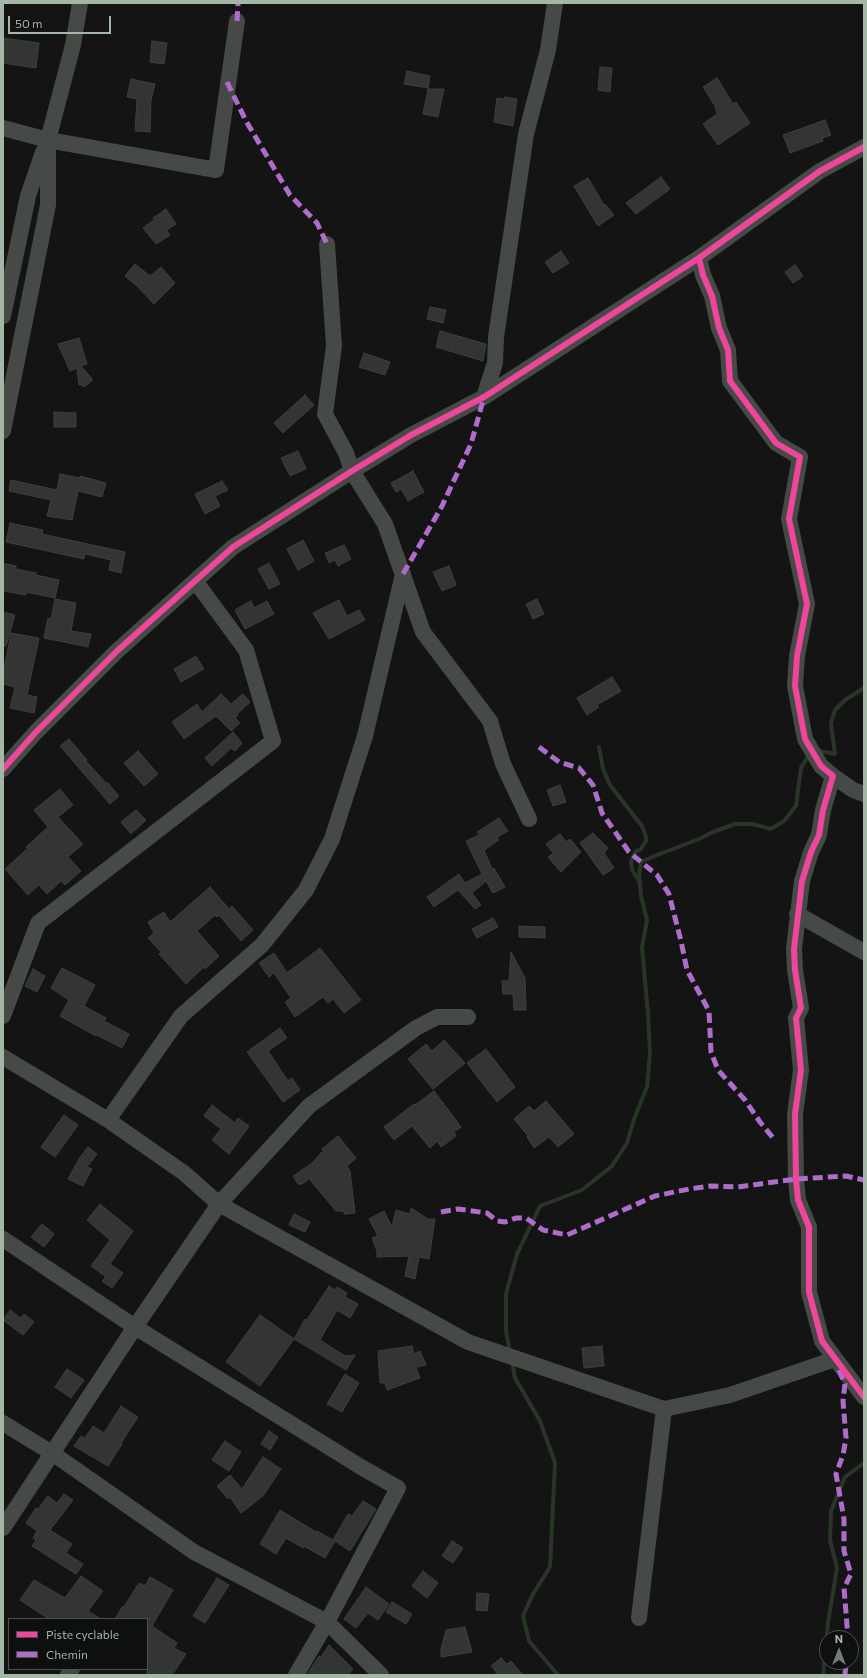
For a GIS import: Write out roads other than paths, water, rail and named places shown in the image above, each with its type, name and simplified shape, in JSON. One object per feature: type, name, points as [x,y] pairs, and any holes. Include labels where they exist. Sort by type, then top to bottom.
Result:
[{"type":"street","points":[[3,316],[6,279],[28,196],[48,140],[73,45],[80,3]]},
{"type":"street","points":[[484,396],[495,363],[496,337],[526,134],[548,50],[555,3]]},
{"type":"street","points":[[3,128],[48,140],[216,170],[237,21]]},
{"type":"street","points":[[3,431],[48,205],[48,140]]},
{"type":"street","points":[[3,769],[36,732],[117,651],[233,548],[352,471],[411,435],[484,396],[699,258],[820,171],[864,147]]},
{"type":"street","points":[[327,244],[334,346],[325,414],[346,453],[352,471],[385,524],[423,632],[490,721],[503,764],[529,818]]},
{"type":"street","points":[[699,258],[703,275],[712,296],[719,328],[728,350],[730,381],[776,443],[800,457],[789,519],[807,604],[797,656],[795,686],[805,739],[821,766],[854,790],[864,794]]},
{"type":"street","points":[[108,1120],[181,1016],[262,945],[306,890],[332,840],[365,736],[403,574]]},
{"type":"street","points":[[3,1016],[38,923],[273,741],[246,650],[196,582]]},
{"type":"street","points":[[833,776],[823,810],[819,835],[811,852],[802,881],[797,914],[794,949],[795,970],[801,1008],[796,1018],[801,1070],[795,1114],[796,1179],[798,1200],[809,1227],[809,1292],[822,1340],[864,1397]]},
{"type":"street","points":[[797,914],[864,952]]},
{"type":"street","points":[[3,1528],[135,1327],[219,1204],[309,1106],[416,1028],[437,1017],[468,1017]]},
{"type":"street","points":[[3,1057],[108,1120],[184,1173],[219,1204],[468,1342],[664,1409],[730,1395],[835,1359]]},
{"type":"street","points":[[3,1239],[135,1327],[361,1467],[398,1488],[327,1622],[296,1675]]},
{"type":"street","points":[[639,1618],[664,1409]]},
{"type":"street","points":[[3,1423],[52,1453],[194,1552],[327,1622],[381,1675]]},
{"type":"waterway","points":[[817,752],[819,751],[835,754],[831,723],[835,710],[845,700],[864,688]]},
{"type":"waterway","points":[[599,747],[603,769],[610,785],[642,826],[646,837],[646,841],[640,850],[636,851],[631,861],[632,870],[639,881]]},
{"type":"waterway","points":[[510,1352],[506,1331],[506,1294],[517,1254],[540,1206],[582,1190],[612,1166],[627,1143],[634,1119],[647,1087],[650,1054],[642,947],[647,920],[641,896],[639,875],[641,862],[735,824],[752,824],[771,829],[784,821],[796,806],[801,768],[807,758],[811,756]]},
{"type":"waterway","points":[[512,1361],[515,1378],[540,1421],[555,1463],[550,1567],[533,1594],[523,1616],[529,1641],[558,1675]]},
{"type":"waterway","points":[[823,1675],[828,1623],[837,1568],[830,1540],[831,1511],[845,1477],[864,1463]]}]
